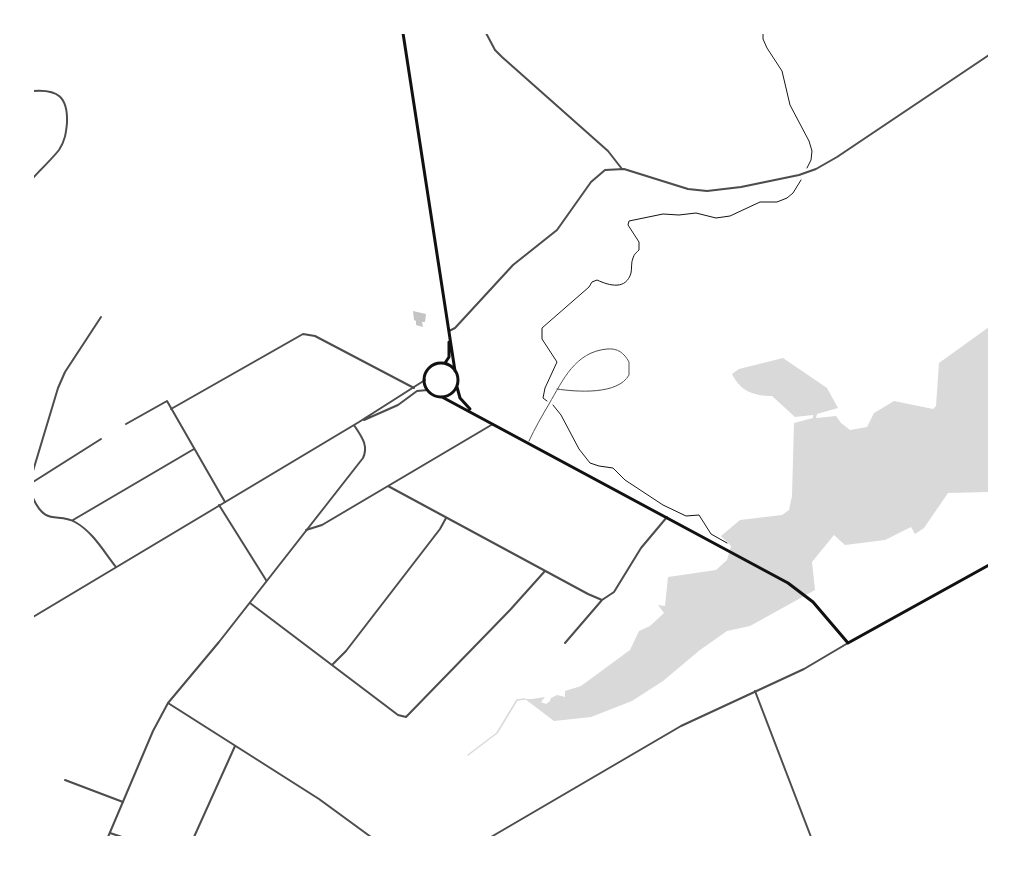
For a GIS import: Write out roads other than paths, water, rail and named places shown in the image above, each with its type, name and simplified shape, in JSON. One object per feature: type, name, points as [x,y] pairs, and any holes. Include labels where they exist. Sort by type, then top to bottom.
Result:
[{"type":"main road","points":[[403,33],[460,398],[476,415]]},
{"type":"main road","points":[[444,364],[449,357],[449,331]]},
{"type":"main road","points":[[455,371],[444,364],[430,368],[424,380],[428,390],[788,583],[807,597],[848,643],[989,565]]},
{"type":"main road","points":[[442,397],[453,392],[458,384]]},
{"type":"street","points":[[486,33],[495,50],[502,57],[608,151],[622,169]]},
{"type":"street","points":[[449,331],[455,328],[513,265],[557,230],[596,176],[605,170],[622,169],[688,189],[707,191],[741,187],[816,169],[989,55]]},
{"type":"street","points":[[33,91],[54,92],[62,98],[68,109],[66,136],[59,150],[33,178]]},
{"type":"street","points":[[33,471],[65,372],[101,317]]},
{"type":"street","points":[[171,409],[303,334],[315,336],[414,388]]},
{"type":"street","points":[[359,422],[424,380]]},
{"type":"street","points":[[33,617],[359,422],[398,405],[417,391],[428,390]]},
{"type":"street","points":[[126,424],[166,401],[225,502]]},
{"type":"street","points":[[306,530],[322,525],[494,424]]},
{"type":"street","points":[[108,837],[153,731],[168,703],[364,456],[365,444],[354,425]]},
{"type":"street","points":[[33,482],[101,439]]},
{"type":"street","points":[[73,520],[194,449]]},
{"type":"street","points":[[388,486],[602,600]]},
{"type":"street","points":[[33,498],[40,510],[48,516],[73,520],[91,536],[116,567]]},
{"type":"street","points":[[219,505],[266,580]]},
{"type":"street","points":[[332,665],[346,651],[440,529],[446,518]]},
{"type":"street","points":[[565,643],[602,600],[614,592],[641,548],[667,518]]},
{"type":"street","points":[[249,603],[398,715],[406,717],[545,571]]},
{"type":"street","points":[[491,837],[681,726],[804,669],[848,643]]},
{"type":"street","points":[[754,691],[811,837]]},
{"type":"street","points":[[168,703],[319,799],[371,837]]},
{"type":"street","points":[[194,837],[235,746]]},
{"type":"street","points":[[65,780],[123,802]]},
{"type":"street","points":[[110,832],[122,837]]},
{"type":"lane","points":[[528,442],[557,389],[571,367],[598,350],[615,349],[629,362],[629,375],[619,386],[585,392],[557,389]]},
{"type":"waterway","points":[[468,755],[497,733],[517,700],[525,699]]}]
